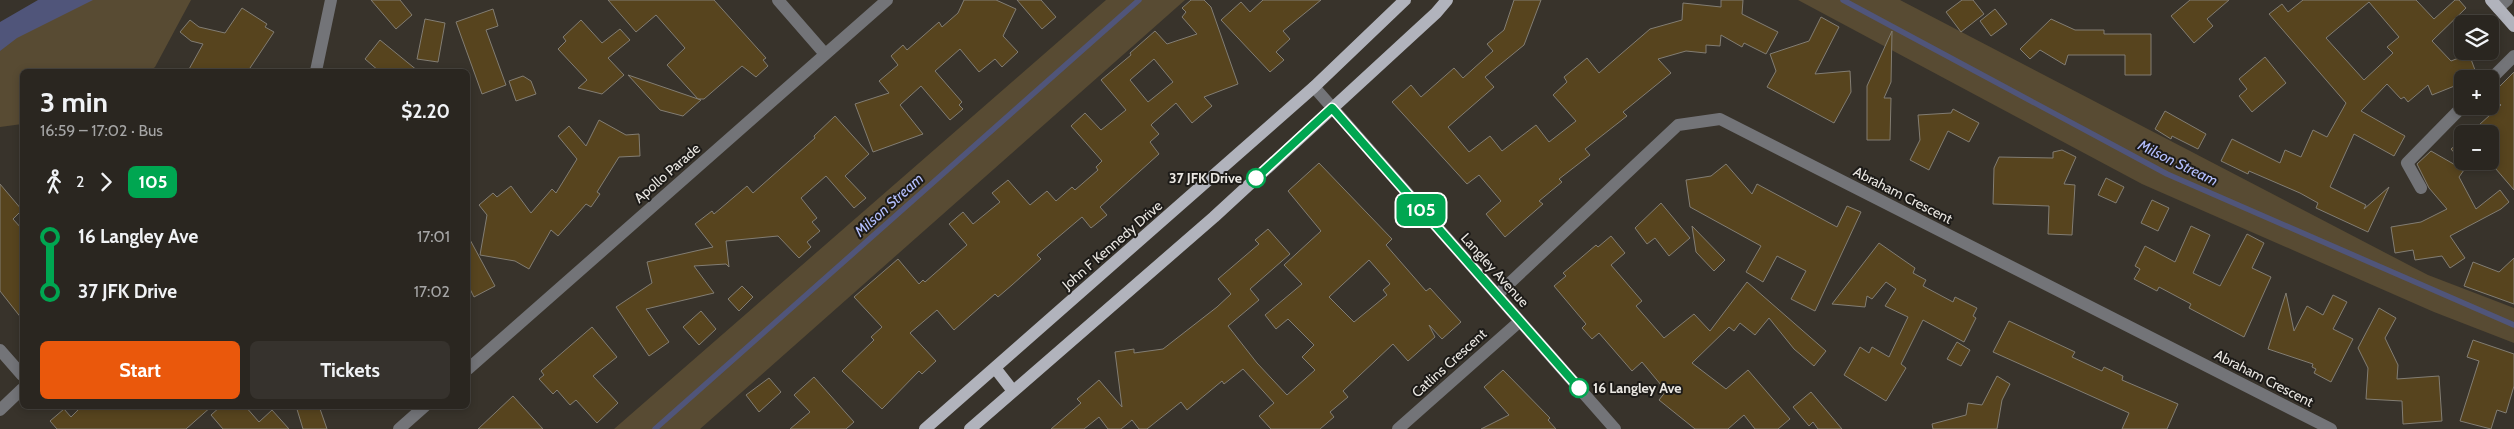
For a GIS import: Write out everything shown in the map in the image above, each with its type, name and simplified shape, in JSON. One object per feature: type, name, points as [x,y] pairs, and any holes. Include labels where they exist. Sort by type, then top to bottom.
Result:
[{"type":"main road","name":"John F Kennedy Drive","points":[[925,429],[1314,86],[1405,0]]},
{"type":"main road","points":[[970,429],[1214,217],[1436,13],[1447,0]]},
{"type":"main road","points":[[2499,3],[2514,26]]},
{"type":"main road","points":[[995,368],[1013,392]]},
{"type":"street","points":[[316,69],[331,0]]},
{"type":"street","points":[[778,0],[825,54]]},
{"type":"street","name":"Apollo Parade","points":[[470,367],[887,0]]},
{"type":"street","points":[[2499,71],[2514,56]]},
{"type":"street","name":"Langley Avenue","points":[[1314,86],[1615,429]]},
{"type":"street","points":[[2421,188],[2406,163],[2455,115]]},
{"type":"street","name":"Abraham Crescent","points":[[1496,295],[1678,125],[1720,119],[2331,429]]},
{"type":"street","name":"Catlins Crescent","points":[[1398,429],[1520,321]]},
{"type":"street","points":[[0,350],[20,373]]},
{"type":"street","points":[[0,410],[20,391]]},
{"type":"street","points":[[399,429],[422,409]]},
{"type":"shaded area","points":[[77,0],[191,0],[152,69],[20,69],[20,124],[0,127],[0,40]]},
{"type":"shaded area","points":[[1106,0],[1185,0],[700,429],[614,429]]},
{"type":"shaded area","points":[[1798,0],[1900,0],[2428,275],[2514,308],[2514,343],[2434,312],[2142,184]]},
{"type":"water","points":[[38,0],[93,0],[17,38],[0,51],[0,22]]},
{"type":"building","points":[[371,0],[400,0],[412,15],[396,29]]},
{"type":"building","points":[[608,0],[714,0],[766,58],[763,60],[768,66],[756,77],[742,66],[704,99],[698,99],[667,65],[685,48],[656,15],[636,32]]},
{"type":"building","points":[[964,0],[996,0],[1016,9],[1003,36],[1018,52],[1002,67],[995,59],[979,72],[960,49],[935,71],[962,102],[959,105],[963,109],[950,120],[921,86],[900,105],[923,134],[873,152],[855,104],[889,93],[879,81],[898,65],[891,56],[903,45],[907,50],[939,22],[942,27],[958,13]]},
{"type":"building","points":[[1017,0],[1041,0],[1056,17],[1042,29]]},
{"type":"building","points":[[1191,0],[1204,0],[1211,7],[1238,84],[1204,97],[1212,106],[1192,123],[1176,103],[1153,123],[1151,125],[1159,134],[1150,142],[1159,154],[1100,207],[1107,215],[1091,228],[1082,217],[1037,255],[1041,259],[1012,285],[998,297],[995,294],[954,330],[937,310],[910,333],[936,361],[922,374],[919,371],[882,409],[842,371],[874,340],[871,337],[882,327],[854,297],[898,259],[919,284],[923,280],[925,282],[967,245],[949,224],[963,212],[973,224],[1000,202],[992,193],[1008,180],[1030,205],[1047,191],[1056,201],[1072,187],[1075,190],[1098,170],[1096,167],[1102,161],[1071,126],[1085,113],[1101,130],[1126,110],[1101,80],[1131,55],[1130,53],[1155,31],[1167,44],[1197,34],[1182,17],[1186,12],[1182,8]],"holes":[[[1154,59],[1173,82],[1148,102],[1130,80]]]},
{"type":"building","points":[[1263,0],[1321,0],[1283,31],[1290,39],[1276,52],[1284,60],[1270,72],[1221,20],[1241,2],[1250,12]]},
{"type":"building","points":[[1514,0],[1541,0],[1524,45],[1485,77],[1494,87],[1448,127],[1469,152],[1490,136],[1502,151],[1536,125],[1549,142],[1576,121],[1553,95],[1567,82],[1564,77],[1587,58],[1599,73],[1650,29],[1682,20],[1683,3],[1721,7],[1721,0],[1743,0],[1742,14],[1778,32],[1766,54],[1744,43],[1742,47],[1721,35],[1720,46],[1706,45],[1706,53],[1686,51],[1658,59],[1671,73],[1623,112],[1627,116],[1585,149],[1590,155],[1559,179],[1562,182],[1539,201],[1543,204],[1505,237],[1486,214],[1501,201],[1479,175],[1467,184],[1392,102],[1411,85],[1421,97],[1454,68],[1463,78],[1493,51],[1487,44],[1504,30]]},
{"type":"building","points":[[1962,0],[1973,0],[1984,14],[1961,32],[1946,12]]},
{"type":"building","points":[[2190,0],[2229,0],[2207,19],[2213,26],[2194,43],[2171,16]]},
{"type":"building","points":[[2303,0],[2416,0],[2434,19],[2455,0],[2459,0],[2466,8],[2459,15],[2454,15],[2454,20],[2432,41],[2451,61],[2471,60],[2475,70],[2454,70],[2454,86],[2432,95],[2428,85],[2408,102],[2404,97],[2401,99],[2387,84],[2361,111],[2405,136],[2394,156],[2354,134],[2330,187],[2366,205],[2364,209],[2389,187],[2368,232],[2316,208],[2318,203],[2300,193],[2249,171],[2248,174],[2221,161],[2232,139],[2280,163],[2285,150],[2301,157],[2313,130],[2327,137],[2346,103],[2269,14],[2282,4],[2288,12]],"holes":[[[2369,2],[2399,37],[2387,47],[2393,53],[2364,80],[2326,38]]]},
{"type":"building","points":[[242,8],[267,24],[265,27],[274,32],[249,69],[189,69],[203,44],[191,41],[180,32],[190,20],[199,27],[225,33]]},
{"type":"building","points":[[493,9],[498,26],[486,30],[506,85],[482,94],[456,22]]},
{"type":"building","points":[[1995,9],[2007,24],[1991,36],[1980,21]]},
{"type":"building","points":[[1821,17],[1839,27],[1815,74],[1850,71],[1851,92],[1834,123],[1767,87],[1776,71],[1770,54],[1809,41]]},
{"type":"building","points":[[425,19],[445,23],[438,62],[417,59]]},
{"type":"building","points":[[2051,19],[2075,30],[2104,30],[2104,34],[2151,34],[2151,75],[2125,75],[2125,55],[2068,55],[2065,65],[2040,50],[2030,59],[2020,49]]},
{"type":"building","points":[[581,20],[602,43],[620,29],[630,40],[608,58],[624,75],[602,94],[578,88],[587,80],[558,49],[566,41],[563,37]]},
{"type":"building","points":[[1892,31],[1891,82],[1884,98],[1891,98],[1890,140],[1867,140],[1867,86]]},
{"type":"building","points":[[380,40],[416,69],[377,69],[365,59]]},
{"type":"building","points":[[2265,57],[2286,83],[2252,112],[2239,96],[2247,89],[2239,79]]},
{"type":"building","points":[[2514,72],[2514,190],[2497,170],[2499,170],[2499,125],[2479,125],[2490,115],[2499,115],[2499,107],[2501,105],[2499,103],[2499,87]]},
{"type":"building","points":[[628,75],[701,100],[683,116],[660,110]]},
{"type":"building","points":[[523,76],[531,81],[536,94],[516,101],[509,81]]},
{"type":"building","points":[[1953,109],[1979,123],[1969,142],[1948,131],[1929,170],[1910,160],[1920,140],[1918,115],[1951,113]]},
{"type":"building","points":[[2165,111],[2206,134],[2198,149],[2172,136],[2171,139],[2155,129]]},
{"type":"building","points":[[835,116],[869,154],[845,176],[866,198],[854,208],[826,176],[801,198],[817,218],[812,222],[820,231],[807,242],[811,247],[799,258],[778,236],[726,241],[729,267],[726,264],[694,266],[714,293],[646,309],[669,342],[649,356],[616,307],[652,283],[647,262],[713,247],[695,224],[712,211],[714,214],[747,186],[753,193],[815,138],[814,136]]},
{"type":"building","points":[[599,120],[626,135],[639,134],[640,156],[619,157],[597,192],[600,194],[591,207],[586,204],[558,236],[551,230],[529,269],[515,261],[480,255],[487,215],[479,205],[493,193],[497,197],[511,186],[531,213],[552,189],[556,193],[577,159],[558,136],[569,126],[586,146]]},
{"type":"building","points":[[2062,150],[2076,157],[2064,184],[2075,185],[2072,235],[2048,234],[2049,206],[1993,204],[1994,168],[1999,157],[2053,158],[2053,152]]},
{"type":"building","points":[[2431,151],[2454,164],[2454,170],[2464,170],[2459,177],[2476,209],[2500,190],[2509,202],[2501,209],[2450,236],[2465,258],[2450,268],[2442,256],[2415,260],[2413,250],[2395,253],[2391,227],[2421,222],[2447,209],[2429,188],[2417,164]]},
{"type":"building","points":[[1319,163],[1392,239],[1386,245],[1426,291],[1430,288],[1461,322],[1442,339],[1429,325],[1435,337],[1408,361],[1393,344],[1343,391],[1348,397],[1330,412],[1334,417],[1320,429],[1271,429],[1259,416],[1274,403],[1243,369],[1224,384],[1222,381],[1187,410],[1181,402],[1147,429],[1139,429],[1132,420],[1121,429],[1108,429],[1099,417],[1084,429],[1051,429],[1081,403],[1077,399],[1099,380],[1122,407],[1115,352],[1134,349],[1134,353],[1163,349],[1217,307],[1231,294],[1218,279],[1259,244],[1255,240],[1268,229],[1290,254],[1250,289],[1259,300],[1228,326],[1257,363],[1287,395],[1315,370],[1302,357],[1314,345],[1288,319],[1276,329],[1265,315],[1302,284],[1284,265],[1321,231],[1288,191]],"holes":[[[1369,260],[1390,284],[1383,290],[1387,295],[1354,322],[1329,297]]]},
{"type":"building","points":[[1726,164],[1752,194],[1757,184],[1837,227],[1847,206],[1861,212],[1815,311],[1791,299],[1806,271],[1777,256],[1763,282],[1746,272],[1761,246],[1690,207],[1686,180],[1711,176]]},
{"type":"building","points":[[2106,178],[2124,187],[2116,203],[2098,195]]},
{"type":"building","points":[[0,184],[20,208],[20,212],[13,219],[20,227],[20,316],[0,291]]},
{"type":"building","points":[[2152,200],[2169,208],[2158,231],[2141,223]]},
{"type":"building","points":[[1661,203],[1690,238],[1669,256],[1655,238],[1647,244],[1635,228]]},
{"type":"building","points":[[1692,226],[1725,260],[1714,271],[1696,252]]},
{"type":"building","points":[[2191,226],[2210,235],[2193,273],[2220,286],[2247,234],[2264,243],[2252,268],[2271,277],[2244,337],[2189,308],[2191,304],[2159,287],[2157,291],[2134,279],[2140,269],[2135,266],[2145,246],[2175,262]]},
{"type":"building","points":[[1611,236],[1625,253],[1611,265],[1642,301],[1636,306],[1664,338],[1694,314],[1710,331],[1747,282],[1826,351],[1814,366],[1794,349],[1769,318],[1755,335],[1740,323],[1734,331],[1729,327],[1692,363],[1726,389],[1748,370],[1790,419],[1778,429],[1755,429],[1744,415],[1728,429],[1695,429],[1659,400],[1666,391],[1642,362],[1632,371],[1599,333],[1592,339],[1582,328],[1586,324],[1554,286],[1566,276],[1563,273],[1596,245],[1598,247]]},
{"type":"building","points":[[470,240],[495,286],[474,297],[470,289]]},
{"type":"building","points":[[1879,243],[1915,268],[1913,273],[1926,280],[1923,286],[1953,302],[1955,297],[1977,308],[1973,316],[1976,318],[1964,342],[1923,320],[1901,364],[1906,368],[1886,401],[1844,375],[1860,347],[1869,353],[1872,347],[1889,357],[1908,317],[1885,306],[1896,289],[1886,282],[1872,299],[1867,296],[1865,307],[1832,304]]},
{"type":"building","points":[[2514,258],[2514,304],[2464,286],[2473,262],[2499,272]]},
{"type":"building","points":[[742,286],[753,297],[739,311],[728,299]]},
{"type":"building","points":[[2286,293],[2294,331],[2307,306],[2323,315],[2333,295],[2347,302],[2333,329],[2353,339],[2331,382],[2314,373],[2316,369],[2312,367],[2313,364],[2268,349]]},
{"type":"building","points":[[2379,308],[2396,318],[2385,338],[2398,365],[2397,379],[2439,376],[2442,421],[2403,424],[2402,401],[2366,399],[2368,368],[2358,348]]},
{"type":"building","points":[[701,311],[716,329],[699,345],[683,327]]},
{"type":"building","points":[[2009,321],[2075,352],[2072,357],[2102,371],[2104,367],[2123,376],[2122,380],[2178,404],[2167,429],[2122,429],[2129,413],[1993,352]]},
{"type":"building","points":[[592,327],[617,357],[593,376],[618,403],[597,423],[576,400],[570,405],[557,390],[553,394],[539,379],[544,375],[541,371]]},
{"type":"building","points":[[2473,340],[2514,354],[2514,386],[2506,413],[2497,410],[2491,429],[2460,421],[2479,361],[2467,357]]},
{"type":"building","points":[[1957,342],[1970,350],[1961,366],[1947,359]]},
{"type":"building","points":[[1503,370],[1550,418],[1548,420],[1556,429],[1481,429],[1509,415],[1484,387]]},
{"type":"building","points":[[1997,376],[2010,384],[2002,400],[1997,429],[1933,429],[1932,424],[1966,415],[1968,403],[1982,405]]},
{"type":"building","points":[[814,377],[854,422],[846,429],[790,429],[810,412],[794,395]]},
{"type":"building","points":[[769,378],[781,392],[759,412],[746,395]]},
{"type":"building","points":[[1811,392],[1842,429],[1818,429],[1813,422],[1809,426],[1793,407]]},
{"type":"building","points":[[513,396],[543,429],[478,429]]},
{"type":"building","points":[[64,409],[71,417],[79,409],[209,409],[186,429],[57,429],[50,421]]},
{"type":"building","points":[[218,409],[248,409],[259,422],[272,410],[289,429],[223,429],[211,415]]},
{"type":"building","points":[[297,409],[320,409],[327,429],[303,429]]},
{"type":"waterway","name":"Milson Stream","points":[[655,429],[1139,0]]},
{"type":"waterway","name":"Milson Stream","points":[[1843,0],[2167,174],[2514,325]]},
{"type":"bus line","name":"105","points":[[1256,178],[1332,108],[1579,388]]},
{"type":"place","name":"37 JFK Drive","points":[[1256,178]]},
{"type":"place","name":"16 Langley Ave","points":[[1579,388]]}]
